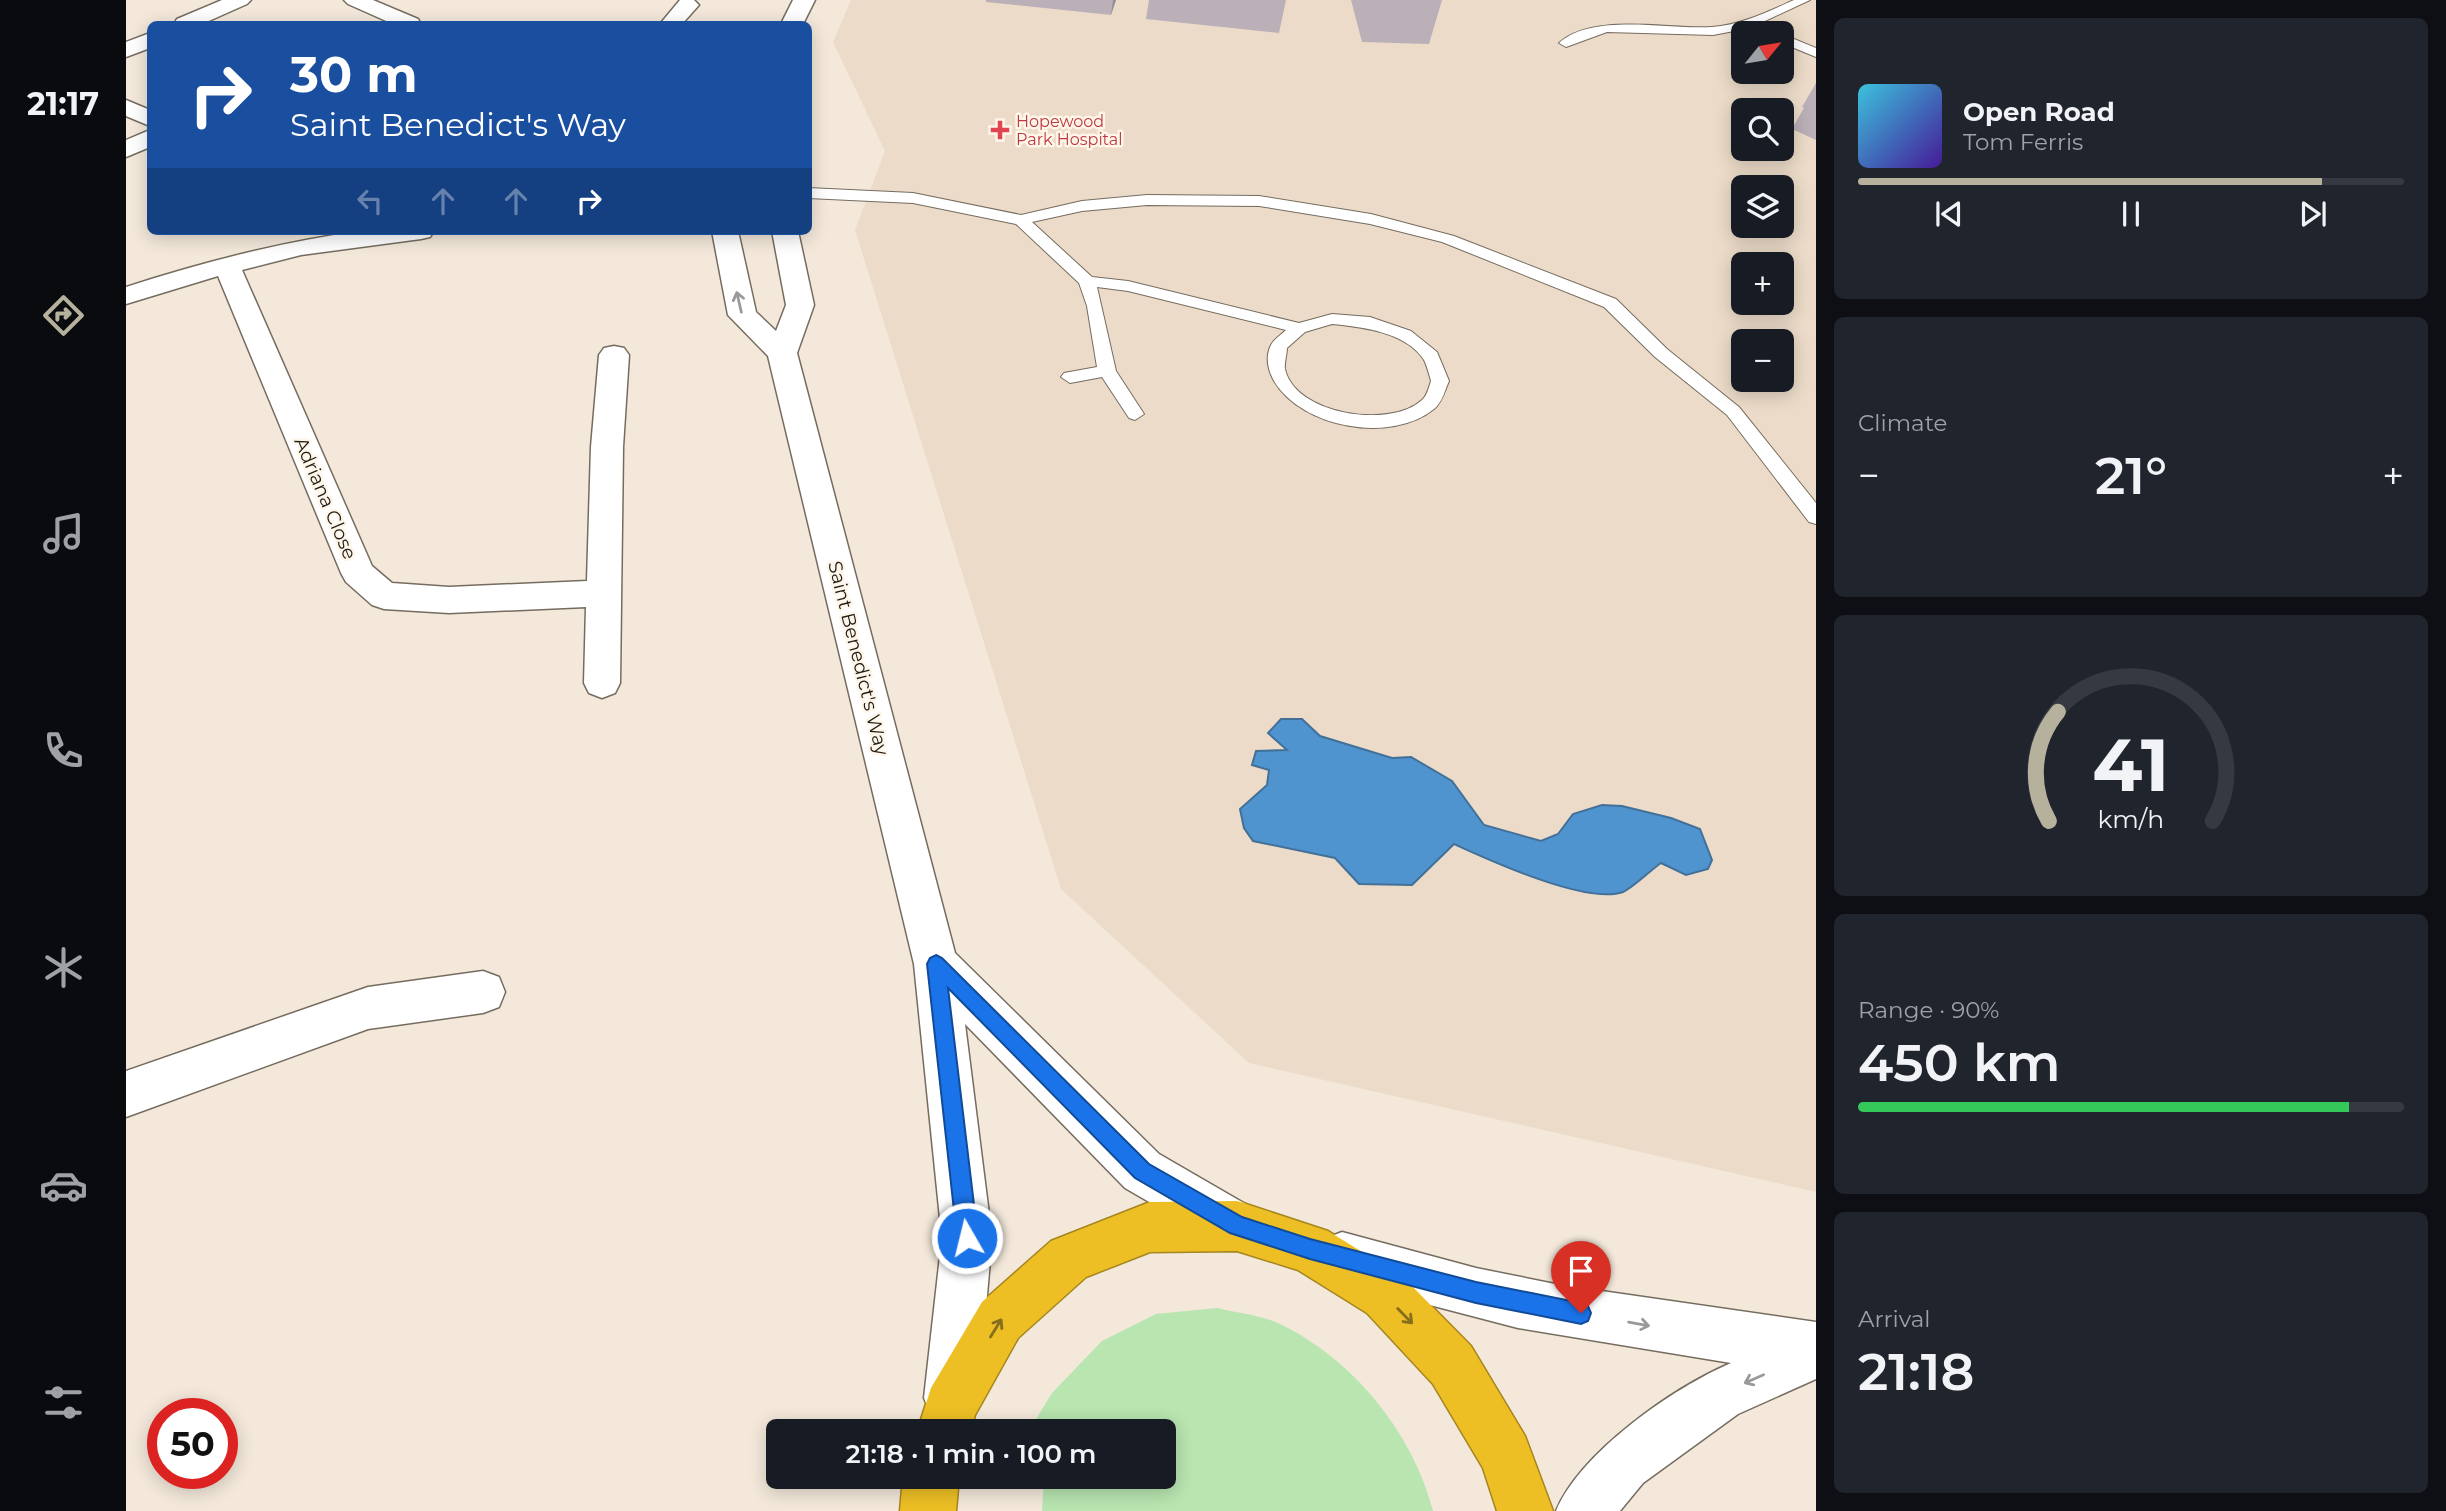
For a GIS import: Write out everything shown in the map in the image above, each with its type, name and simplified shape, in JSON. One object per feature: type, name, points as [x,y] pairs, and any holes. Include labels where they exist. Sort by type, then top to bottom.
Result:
[{"type":"highway","points":[[947,1419],[1000,1320],[1069,1259],[1150,1227],[1237,1226],[1310,1249],[1385,1295],[1452,1365],[1506,1455],[1525,1511]]},
{"type":"highway","points":[[928,1511],[930,1489]]},
{"type":"main road","points":[[192,21],[240,0]]},
{"type":"main road","points":[[355,0],[403,21]]},
{"type":"main road","points":[[794,21],[804,0]]},
{"type":"main road","points":[[674,21],[688,5]]},
{"type":"main road","points":[[126,50],[147,41]]},
{"type":"main road","points":[[126,107],[147,118]]},
{"type":"main road","points":[[126,149],[147,138]]},
{"type":"main road","points":[[126,296],[301,247],[391,235]]},
{"type":"main road","points":[[726,235],[742,315],[782,353],[800,305],[786,235]]},
{"type":"main road","name":"Adriana Close","points":[[227,266],[358,573],[384,596],[449,600],[605,593]]},
{"type":"main road","name":"Saint Benedict's Way","points":[[782,353],[936,964],[967,1238],[947,1419]]},
{"type":"main road","points":[[602,683],[607,447],[614,355]]},
{"type":"main road","points":[[936,964],[1142,1171],[1237,1226]]},
{"type":"main road","points":[[126,1094],[368,1008],[483,992]]},
{"type":"main road","points":[[1310,1249],[1476,1293],[1648,1326],[1816,1350]]},
{"type":"main road","points":[[1584,1511],[1624,1464],[1719,1395],[1816,1350]]},
{"type":"lane","points":[[1757,21],[1806,0],[1816,3]]},
{"type":"lane","points":[[1566,43],[1606,28],[1713,31],[1731,28]]},
{"type":"lane","points":[[1794,43],[1816,53]]},
{"type":"lane","points":[[812,193],[914,198],[1021,220],[1082,206],[1147,200],[1259,201],[1371,219],[1448,239],[1610,303],[1661,353],[1733,411],[1816,517]]},
{"type":"lane","points":[[1021,220],[1087,281],[1095,306],[1107,371],[1135,414]]},
{"type":"lane","points":[[1087,281],[1128,286],[1299,328],[1332,319],[1370,322],[1405,335],[1431,356],[1440,381],[1430,403],[1403,419],[1364,422],[1323,413],[1292,394],[1276,369],[1279,346],[1299,328]]},
{"type":"lane","points":[[1070,377],[1107,371]]},
{"type":"shaded area","points":[[851,0],[1816,0],[1816,1192],[1249,1063],[1061,889],[855,230],[885,151],[833,42]]},
{"type":"green space","points":[[1217,1308],[1273,1321],[1307,1339],[1332,1357],[1376,1401],[1411,1454],[1433,1511],[1042,1511],[1043,1489],[1176,1489],[1176,1419],[1036,1419],[1052,1393],[1102,1341],[1156,1314]]},
{"type":"water","points":[[1281,719],[1302,719],[1320,736],[1392,758],[1411,757],[1452,781],[1484,825],[1541,841],[1558,834],[1573,814],[1602,805],[1622,806],[1671,818],[1700,829],[1712,860],[1708,869],[1686,875],[1661,863],[1623,892],[1607,894],[1563,887],[1538,879],[1454,844],[1412,885],[1359,884],[1335,858],[1253,841],[1244,828],[1240,809],[1267,785],[1269,770],[1252,765],[1256,751],[1287,750],[1268,733]]},
{"type":"place","name":"Hopewood Park Hospital","points":[[1000,130]]},
{"type":"route","points":[[967,1238],[936,964],[1142,1171],[1237,1226],[1310,1249],[1476,1293],[1581,1313]]}]
